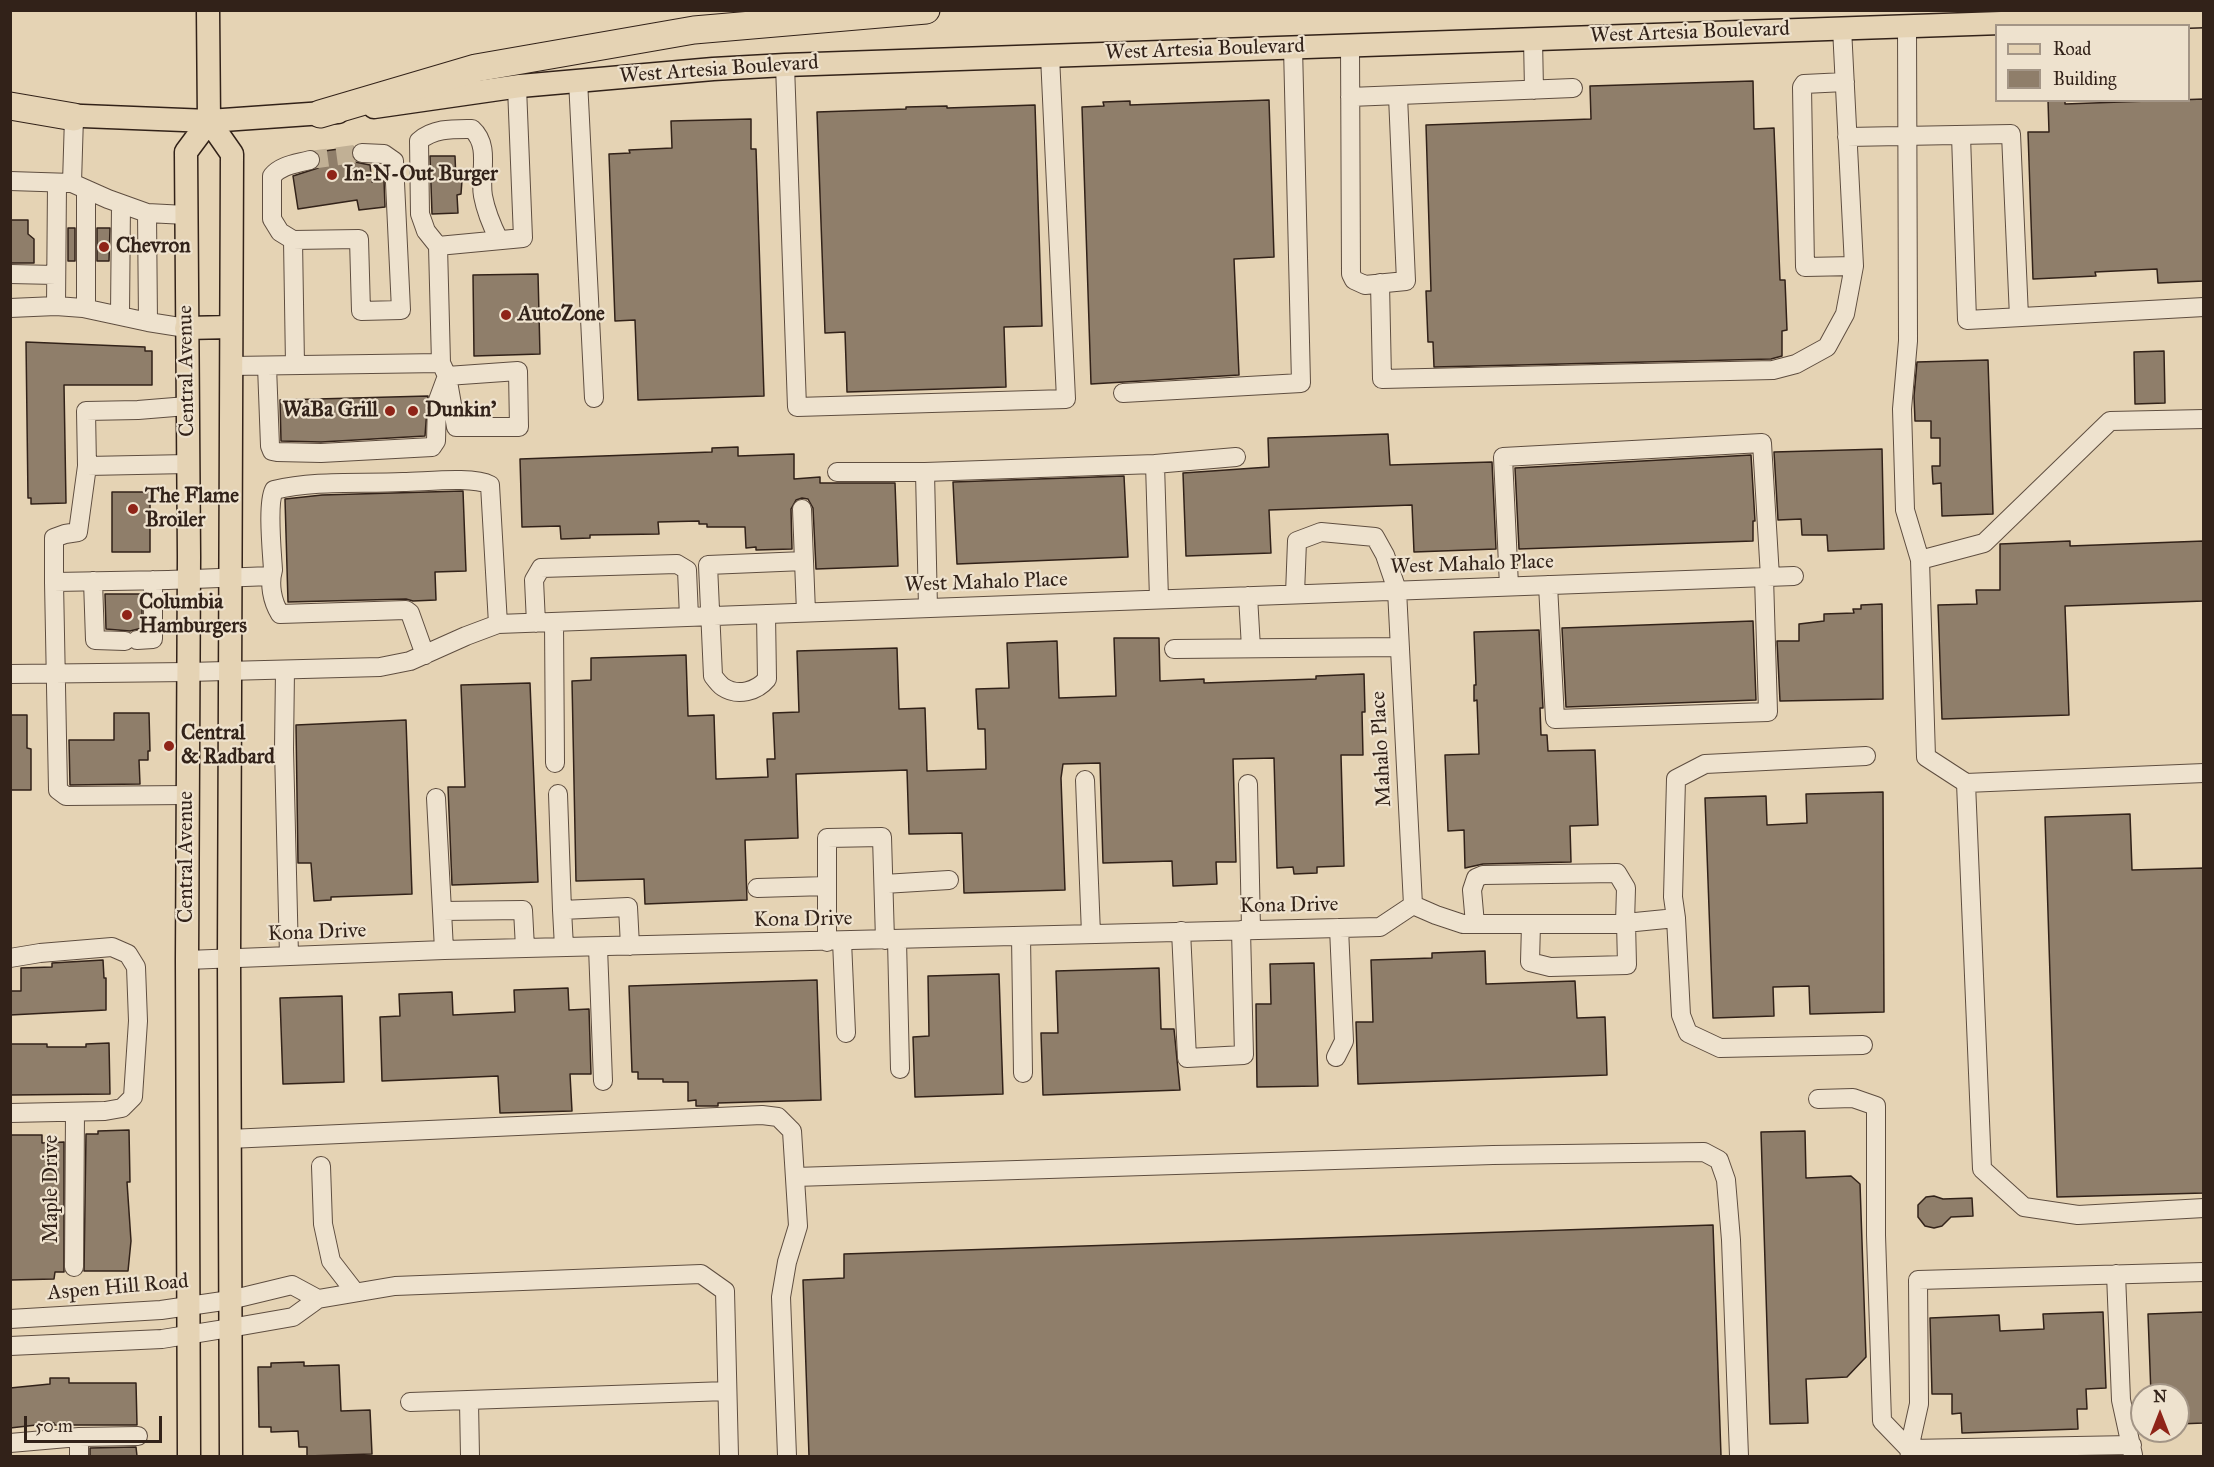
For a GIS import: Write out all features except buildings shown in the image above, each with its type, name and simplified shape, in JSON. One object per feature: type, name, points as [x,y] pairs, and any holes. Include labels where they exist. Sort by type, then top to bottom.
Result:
[{"type":"highway","points":[[320,114],[476,68],[694,30],[927,10]]},
{"type":"highway","points":[[10,108],[74,117]]},
{"type":"main road","points":[[208,10],[208,121]]},
{"type":"main road","name":"West Artesia Boulevard","points":[[74,117],[208,121],[320,114],[578,80],[785,65],[2204,16]]},
{"type":"main road","name":"Central Avenue","points":[[189,1456],[187,795],[189,580],[186,152],[208,121],[232,154],[229,959],[231,1456]]},
{"type":"main road","points":[[186,328],[231,327]]},
{"type":"street","points":[[1907,26],[1908,341],[1902,409],[1905,510],[1920,560],[1926,757],[1966,783],[2204,773]]},
{"type":"street","points":[[1380,283],[1382,379],[1773,370],[1796,364],[1827,347],[1845,314],[1854,266],[1842,28]]},
{"type":"street","points":[[1533,39],[1534,90]]},
{"type":"street","points":[[1350,45],[1351,274],[1354,280],[1365,285],[1406,281],[1398,96]]},
{"type":"street","points":[[1123,393],[1301,383],[1293,47]]},
{"type":"street","points":[[785,65],[797,407],[1066,399],[1050,56]]},
{"type":"street","points":[[578,80],[594,398]]},
{"type":"street","points":[[1845,82],[1804,84],[1802,87],[1805,267],[1854,266]]},
{"type":"street","points":[[438,246],[523,238],[517,87]]},
{"type":"street","points":[[1350,97],[1573,88]]},
{"type":"street","points":[[74,117],[72,185],[86,308]]},
{"type":"street","points":[[231,366],[295,365],[444,369],[518,371],[519,427],[456,428],[444,369],[438,246],[426,231],[420,214],[418,141],[425,135],[448,129],[472,129],[477,134],[482,143],[482,193],[488,218],[499,240]]},
{"type":"street","points":[[1847,137],[2011,134],[2019,317]]},
{"type":"street","points":[[1961,135],[1967,321],[2204,307]]},
{"type":"street","points":[[310,160],[285,167],[276,171],[272,176],[272,219],[280,232],[293,240],[359,238],[361,311],[401,310],[394,161],[384,154],[362,153]]},
{"type":"street","points":[[10,181],[72,185],[147,213],[186,215]]},
{"type":"street","points":[[56,306],[56,275],[72,185]]},
{"type":"street","points":[[120,315],[121,204]]},
{"type":"street","points":[[147,213],[148,322]]},
{"type":"street","points":[[293,240],[295,365]]},
{"type":"street","points":[[10,274],[56,275]]},
{"type":"street","points":[[10,308],[56,306],[86,308],[186,328]]},
{"type":"street","points":[[267,366],[272,451],[321,453],[432,447],[436,441],[436,403],[444,369]]},
{"type":"street","points":[[187,406],[86,411],[87,466],[78,532],[54,538],[58,790],[66,796],[187,795]]},
{"type":"street","points":[[1920,560],[1984,543],[2110,421],[2204,419]]},
{"type":"street","points":[[1509,586],[1503,457],[1762,443],[1767,577],[1768,712],[1555,720],[1548,585]]},
{"type":"street","points":[[837,472],[925,472],[1155,464],[1236,457]]},
{"type":"street","points":[[87,466],[188,464]]},
{"type":"street","points":[[1155,464],[1159,599]]},
{"type":"street","points":[[925,472],[928,608]]},
{"type":"street","points":[[425,655],[410,613],[406,610],[280,614],[275,606],[271,576],[273,570],[271,517],[274,490],[341,483],[484,482],[490,485],[498,624]]},
{"type":"street","points":[[802,509],[806,612]]},
{"type":"street","name":"Mahalo Place","points":[[1295,594],[1298,541],[1321,532],[1375,537],[1385,555],[1397,590],[1413,905]]},
{"type":"street","points":[[766,614],[767,679],[759,688],[746,692],[724,688],[713,676],[708,565],[804,561]]},
{"type":"street","points":[[555,763],[545,623],[534,580],[541,568],[677,564],[687,570],[689,617]]},
{"type":"street","points":[[54,582],[271,576]]},
{"type":"street","name":"West Mahalo Place","points":[[10,674],[380,667],[410,661],[498,624],[1794,576]]},
{"type":"street","points":[[93,581],[95,640],[131,640],[153,639],[153,580]]},
{"type":"street","points":[[1248,596],[1251,648]]},
{"type":"street","points":[[1174,649],[1400,647]]},
{"type":"street","points":[[285,670],[284,761],[289,956]]},
{"type":"street","points":[[1863,1045],[1720,1048],[1689,1032],[1681,1014],[1674,897],[1676,779],[1705,764],[1866,756]]},
{"type":"street","points":[[1085,780],[1091,934]]},
{"type":"street","points":[[1966,783],[1982,1169],[2024,1208],[2078,1215],[2204,1208]]},
{"type":"street","points":[[1181,931],[1187,1058],[1244,1055],[1248,784]]},
{"type":"street","points":[[558,794],[564,947]]},
{"type":"street","points":[[436,798],[444,950]]},
{"type":"street","points":[[846,1033],[827,886],[827,838],[882,837],[900,1069]]},
{"type":"street","points":[[1475,924],[1472,890],[1476,878],[1483,875],[1617,873],[1626,888],[1627,964],[1550,967],[1530,962],[1531,924]]},
{"type":"street","points":[[884,884],[949,880]]},
{"type":"street","points":[[757,888],[827,886]]},
{"type":"street","points":[[1413,905],[1454,921],[1475,924],[1626,923],[1676,918]]},
{"type":"street","name":"Kona Drive","points":[[187,960],[444,950],[1380,927],[1413,905]]},
{"type":"street","points":[[562,910],[628,907],[630,946]]},
{"type":"street","points":[[442,911],[523,910],[525,948]]},
{"type":"street","points":[[1336,1057],[1344,1041],[1339,928]]},
{"type":"street","points":[[1021,936],[1023,1073]]},
{"type":"street","points":[[10,958],[112,947],[128,954],[136,967],[138,1021],[133,1097],[122,1108],[105,1111],[10,1113]]},
{"type":"street","points":[[598,947],[603,1081]]},
{"type":"street","points":[[1818,1099],[1853,1098],[1876,1106],[1876,1235],[1882,1421],[1909,1453]]},
{"type":"street","name":"Maple Drive","points":[[74,1267],[75,1112]]},
{"type":"street","points":[[229,1139],[762,1115],[778,1117],[792,1131],[798,1226],[781,1297],[788,1456]]},
{"type":"street","points":[[795,1177],[1494,1155],[1704,1152],[1719,1160],[1726,1180],[1733,1272],[1739,1456]]},
{"type":"street","points":[[321,1166],[323,1224],[331,1261],[355,1292]]},
{"type":"street","points":[[1909,1453],[1919,1404],[1918,1280],[2204,1272]]},
{"type":"street","points":[[10,1346],[162,1339],[293,1317],[318,1299],[395,1286],[701,1274],[725,1291],[729,1456]]},
{"type":"street","points":[[1909,1453],[2132,1451],[2121,1400],[2116,1274]]},
{"type":"street","name":"Aspen Hill Road","points":[[10,1319],[161,1310],[230,1300],[292,1286],[318,1299]]},
{"type":"street","points":[[43,1317],[43,1345]]},
{"type":"street","points":[[410,1402],[469,1402],[727,1391]]},
{"type":"street","points":[[469,1402],[470,1456]]},
{"type":"street","points":[[10,1443],[79,1437],[138,1436]]},
{"type":"street","points":[[79,1437],[79,1456]]},
{"type":"tunnel","points":[[310,160],[362,153]]},
{"type":"place","name":"In-N-Out Burger","points":[[332,175]]},
{"type":"place","name":"Chevron","points":[[104,247]]},
{"type":"place","name":"AutoZone","points":[[506,315]]},
{"type":"place","name":"WaBa Grill","points":[[390,411]]},
{"type":"place","name":"Dunkin'","points":[[413,411]]},
{"type":"place","name":"The Flame Broiler","points":[[133,509]]},
{"type":"place","name":"Columbia Hamburgers","points":[[127,615]]},
{"type":"place","name":"Central & Radbard","points":[[169,746]]}]
